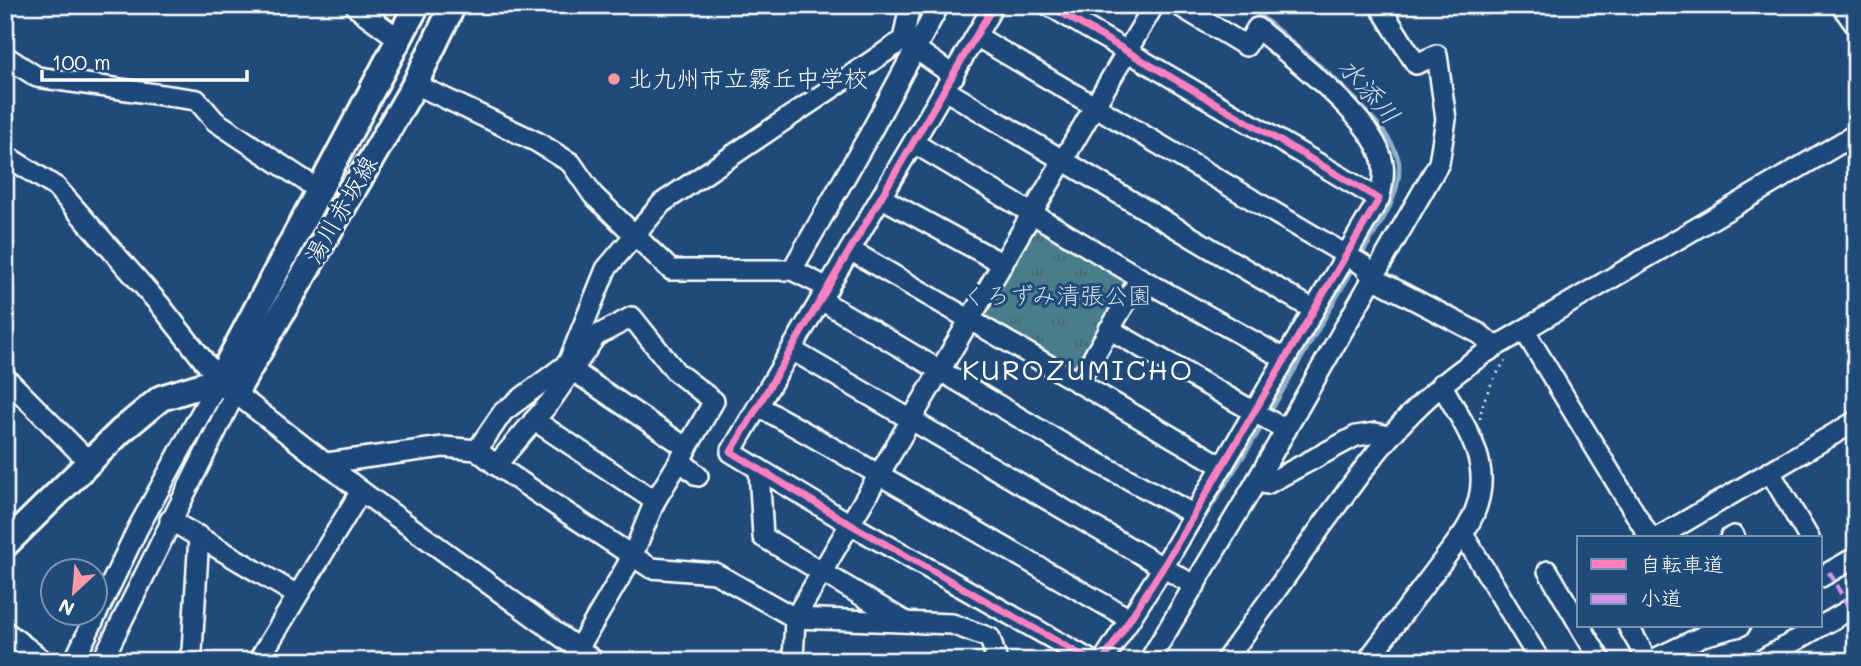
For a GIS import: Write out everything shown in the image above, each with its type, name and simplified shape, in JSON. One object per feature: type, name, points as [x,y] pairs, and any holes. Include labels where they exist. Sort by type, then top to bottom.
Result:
[{"type":"main road","name":"湯川赤坂線","points":[[227,387],[319,190],[417,5]]},
{"type":"main road","name":"湯川赤坂線","points":[[227,387],[415,84],[453,5]]},
{"type":"main road","points":[[5,545],[121,431],[161,398],[227,387]]},
{"type":"street","points":[[358,5],[356,8],[399,39]]},
{"type":"street","points":[[909,5],[909,44],[950,83],[1063,160],[1314,310]]},
{"type":"street","points":[[792,270],[868,137],[909,44],[939,5]]},
{"type":"street","points":[[994,5],[731,452],[850,524],[1092,661]]},
{"type":"street","points":[[1048,5],[1379,198]]},
{"type":"street","points":[[793,661],[796,618],[1154,5]]},
{"type":"street","points":[[1149,661],[1286,430],[1359,264],[1384,182],[1381,157],[1370,135],[1351,111],[1257,28],[1246,46],[1178,5]]},
{"type":"street","points":[[1103,661],[1130,619],[1168,572],[1193,514],[1314,310],[1359,264],[1439,163],[1446,119],[1437,55],[1416,64],[1378,5]]},
{"type":"street","points":[[1841,5],[1856,26]]},
{"type":"street","points":[[976,36],[1480,334],[1501,353]]},
{"type":"street","points":[[477,450],[503,412],[568,363],[606,269],[662,203],[909,44]]},
{"type":"street","points":[[5,57],[37,77],[197,100],[215,121],[319,190]]},
{"type":"street","points":[[415,84],[537,142],[570,163],[593,195],[671,271],[792,270],[941,369],[1067,446],[1193,514]]},
{"type":"street","points":[[1225,661],[1364,467],[1413,409],[1441,384],[1501,353],[1524,330],[1856,134]]},
{"type":"street","points":[[914,143],[1140,278],[1285,359]]},
{"type":"street","points":[[8,162],[56,187],[160,305],[227,387],[575,654],[595,661]]},
{"type":"street","points":[[881,198],[1003,264]]},
{"type":"street","points":[[850,250],[1222,466]]},
{"type":"street","points":[[1078,383],[1140,278]]},
{"type":"street","points":[[496,466],[596,336],[632,317],[676,372],[715,401],[654,501],[632,557],[575,654]]},
{"type":"street","points":[[1110,329],[1286,430]]},
{"type":"street","points":[[1524,330],[1649,536]]},
{"type":"street","points":[[792,350],[1195,586]]},
{"type":"street","points":[[572,370],[684,454],[698,476]]},
{"type":"street","points":[[5,377],[89,462]]},
{"type":"street","points":[[1367,661],[1463,534],[1474,517],[1479,500],[1480,463],[1474,441],[1441,384]]},
{"type":"street","points":[[102,661],[170,520],[227,387]]},
{"type":"street","points":[[75,661],[138,528],[227,387]]},
{"type":"street","points":[[758,406],[880,473],[1004,548],[1130,619]]},
{"type":"street","points":[[534,420],[654,501]]},
{"type":"street","points":[[1660,536],[1856,421]]},
{"type":"street","points":[[1256,482],[1267,484],[1356,436],[1375,433],[1389,436]]},
{"type":"street","points":[[327,463],[443,447],[477,450],[496,466],[651,568],[715,573],[796,618],[952,624],[990,638],[997,661]]},
{"type":"street","points":[[759,469],[763,537],[907,622]]},
{"type":"street","points":[[1770,472],[1808,536]]},
{"type":"street","points":[[258,661],[361,491]]},
{"type":"street","points":[[170,520],[297,595]]},
{"type":"street","points":[[1463,534],[1540,661]]},
{"type":"street","points":[[187,661],[192,651],[199,536]]},
{"type":"street","points":[[1824,569],[1856,557]]},
{"type":"street","points":[[1548,571],[1571,590],[1577,613]]},
{"type":"street","points":[[1822,625],[1856,606]]},
{"type":"street","points":[[1582,628],[1601,661]]},
{"type":"street","points":[[1629,628],[1649,661],[1703,636],[1733,628]]},
{"type":"street","points":[[1760,661],[1818,628]]},
{"type":"street","points":[[5,631],[44,661]]},
{"type":"path","points":[[1480,425],[1480,414],[1501,353]]},
{"type":"path","points":[[1838,661],[1856,650]]},
{"type":"green space","name":"くろずみ清張公園","points":[[1031,224],[1132,276],[1078,374],[982,320],[986,304]]},
{"type":"waterway","name":"水添川","points":[[1247,5],[1358,101],[1392,145],[1399,163],[1396,188],[1387,213],[1360,257]]},
{"type":"waterway","name":"水添川","points":[[1269,414],[1354,267]]},
{"type":"waterway","name":"水添川","points":[[1187,545],[1263,425]]},
{"type":"marked path","points":[[1829,572],[1856,619]]},
{"type":"cycle path","points":[[994,5],[731,452],[850,524],[1092,661]]},
{"type":"cycle path","points":[[1048,5],[1379,199],[1162,569],[1103,661]]},
{"type":"place","name":"北九州市立霧丘中学校","points":[[614,79]]},
{"type":"district","name":"KUROZUMICHO","points":[[1078,370]]}]
